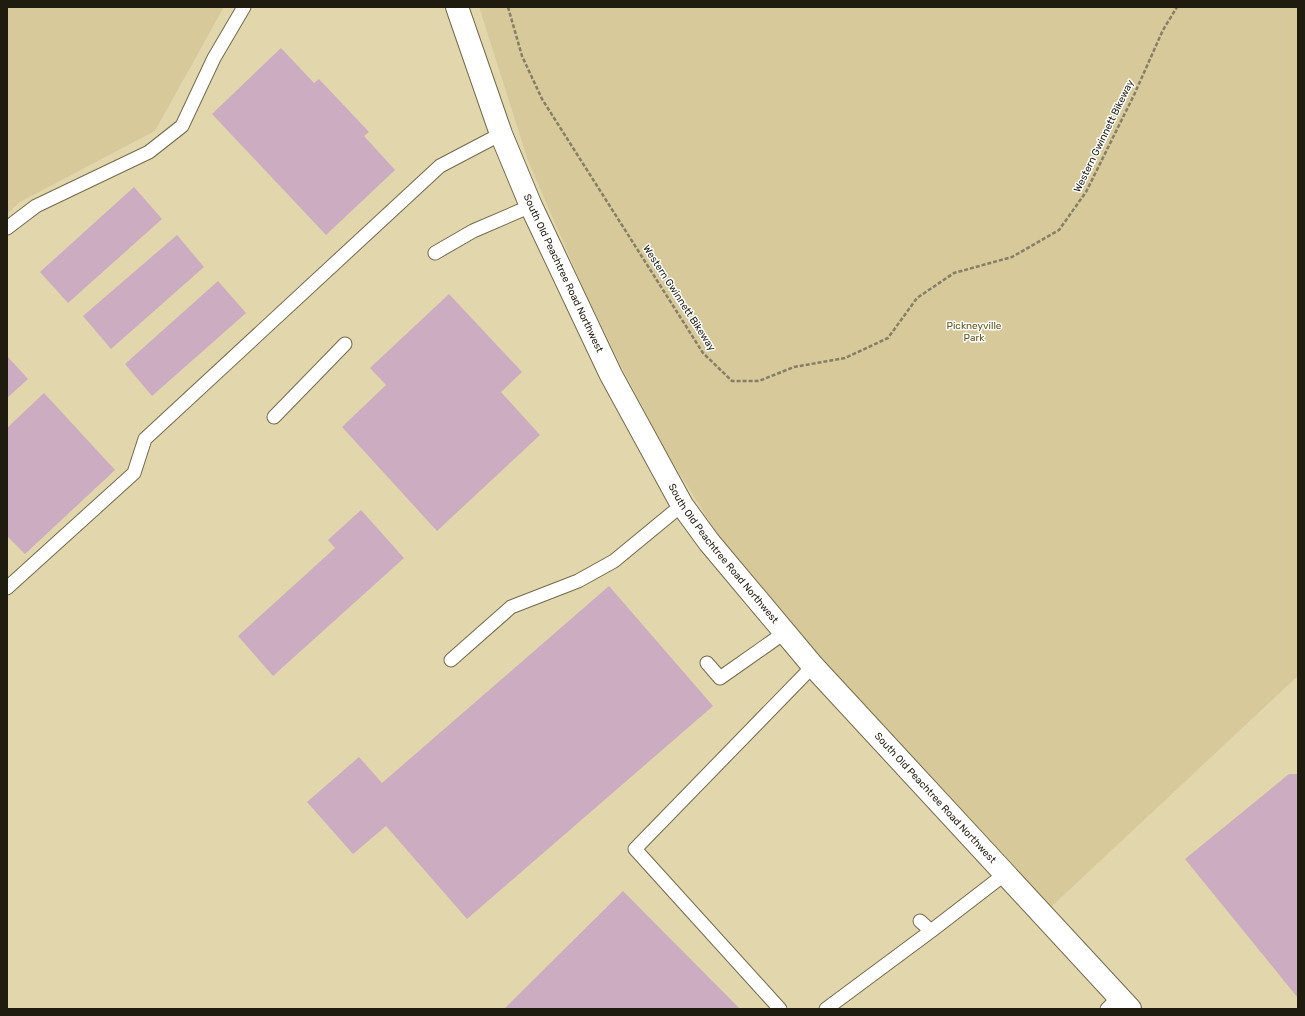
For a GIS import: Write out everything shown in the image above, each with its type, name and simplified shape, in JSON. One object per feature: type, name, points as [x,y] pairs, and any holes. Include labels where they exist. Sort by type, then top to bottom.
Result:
[{"type":"street","name":"South Old Peachtree Road Northwest","points":[[457,7],[501,134],[531,206],[611,375],[682,504],[709,542],[784,633],[1005,874],[1119,1005]]},
{"type":"lane","points":[[7,228],[36,206],[149,152],[182,126],[214,58],[244,7]]},
{"type":"lane","points":[[7,588],[134,473],[145,439],[440,166],[501,134]]},
{"type":"lane","points":[[435,253],[473,230],[531,206]]},
{"type":"lane","points":[[274,417],[345,344]]},
{"type":"lane","points":[[451,660],[511,607],[578,581],[614,561],[682,504]]},
{"type":"lane","points":[[707,663],[720,678],[784,633]]},
{"type":"lane","points":[[780,1009],[635,849],[813,666]]},
{"type":"lane","points":[[826,1009],[1005,874]]},
{"type":"lane","points":[[920,921],[931,931]]},
{"type":"path","name":"Western Gwinnett Bikeway","points":[[508,7],[522,56],[542,99],[702,353],[732,380],[759,381],[794,367],[845,358],[888,338],[917,298],[954,273],[1012,257],[1059,230],[1086,192],[1134,95],[1163,30],[1177,7]]},
{"type":"shaded area","points":[[224,7],[479,7],[528,161],[584,290],[622,368],[668,455],[716,532],[766,598],[1051,907],[1298,676],[1298,1009],[7,1009],[7,214],[20,202],[155,131]]},
{"type":"green space","points":[[7,7],[224,7],[155,131],[20,202],[7,214]]},
{"type":"green space","name":"Pickneyville Park","points":[[479,7],[1298,7],[1298,676],[1050,908],[766,598],[716,532],[668,455],[622,368],[584,290],[528,161]]},
{"type":"building","points":[[281,48],[314,83],[319,79],[369,132],[364,136],[395,170],[326,235],[212,114]]},
{"type":"building","points":[[134,187],[162,219],[68,303],[40,272]]},
{"type":"building","points":[[177,235],[204,267],[111,349],[83,316]]},
{"type":"building","points":[[218,281],[246,313],[152,396],[125,364]]},
{"type":"building","points":[[449,294],[522,372],[501,392],[540,435],[437,531],[342,427],[386,385],[370,368]]},
{"type":"building","points":[[7,356],[28,379],[7,398]]},
{"type":"building","points":[[44,393],[115,470],[25,554],[7,536],[7,428]]},
{"type":"building","points":[[361,510],[404,558],[273,676],[238,636],[335,548],[328,540]]},
{"type":"building","points":[[609,586],[713,706],[467,919],[386,826],[353,854],[307,802],[359,757],[382,783]]},
{"type":"building","points":[[1289,774],[1298,774],[1298,998],[1185,859]]},
{"type":"building","points":[[623,891],[740,1009],[504,1009]]}]
